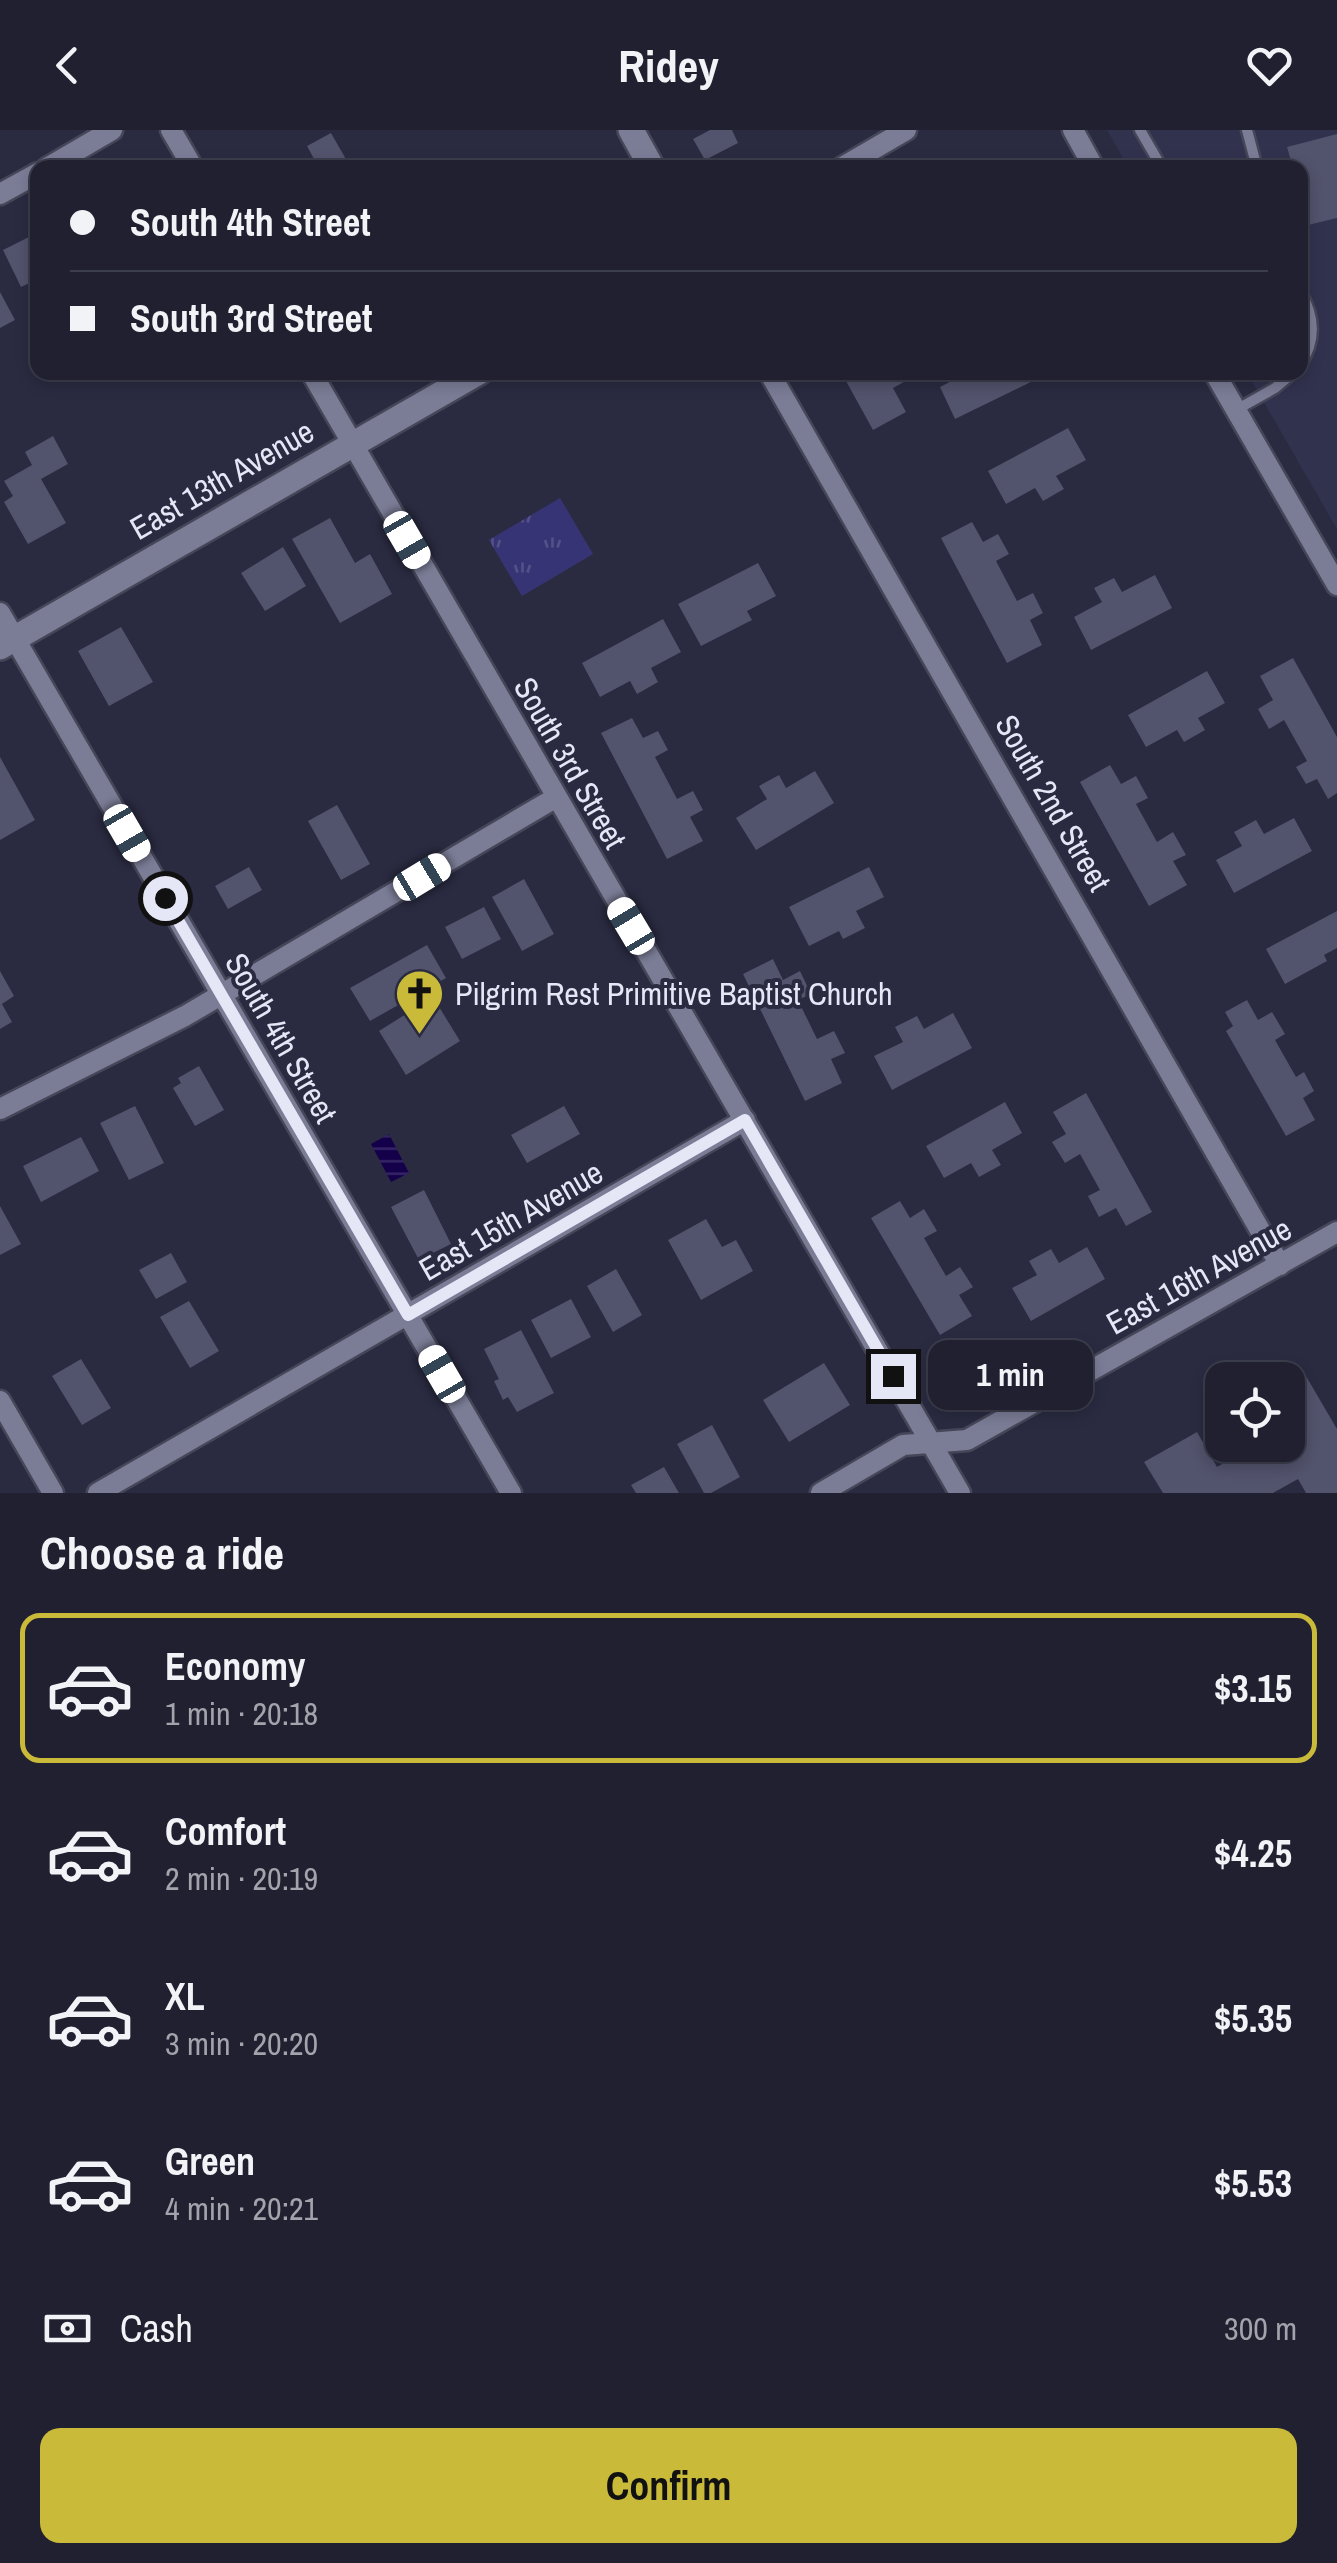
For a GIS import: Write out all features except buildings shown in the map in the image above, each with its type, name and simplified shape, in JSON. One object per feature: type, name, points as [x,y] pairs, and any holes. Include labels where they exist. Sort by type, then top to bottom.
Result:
[{"type":"street","points":[[61,160],[112,130]]},
{"type":"street","points":[[171,130],[188,160]]},
{"type":"street","points":[[631,130],[648,160]]},
{"type":"street","points":[[855,160],[906,130]]},
{"type":"street","points":[[1072,130],[1089,160]]},
{"type":"street","points":[[0,194],[30,177]]},
{"type":"street","name":"South 3rd Street","points":[[316,380],[960,1493]]},
{"type":"street","name":"East 13th Avenue","points":[[7,642],[465,380]]},
{"type":"street","name":"South 2nd Street","points":[[774,380],[1280,1265]]},
{"type":"street","points":[[1219,380],[1337,585]]},
{"type":"street","name":"South 4th Street","points":[[0,613],[7,642],[221,996],[512,1493]]},
{"type":"street","points":[[0,1109],[221,996],[555,798]]},
{"type":"street","name":"East 15th Avenue","points":[[98,1493],[745,1120]]},
{"type":"street","name":"East 16th Avenue","points":[[821,1493],[903,1445],[967,1440],[1337,1232]]},
{"type":"street","points":[[0,1401],[53,1493]]},
{"type":"lane","points":[[1140,130],[1157,160]]},
{"type":"lane","points":[[1246,130],[1255,160]]},
{"type":"lane","points":[[1308,309],[1313,321],[1308,350]]},
{"type":"lane","points":[[1279,380],[1280,384]]},
{"type":"lane","points":[[1236,410],[1285,380]]},
{"type":"shaded area","points":[[1107,130],[1337,130],[1337,529],[1251,380],[1308,380],[1308,160],[1124,160]]},
{"type":"shaded area","points":[[389,1134],[409,1173],[391,1182],[371,1144]]},
{"type":"green space","points":[[560,498],[593,554],[522,596],[489,540]]},
{"type":"place","name":"Pilgrim Rest Primitive Baptist Church","points":[[420,1036]]},
{"type":"route","points":[[165,898],[408,1315],[745,1120],[893,1376]]}]
